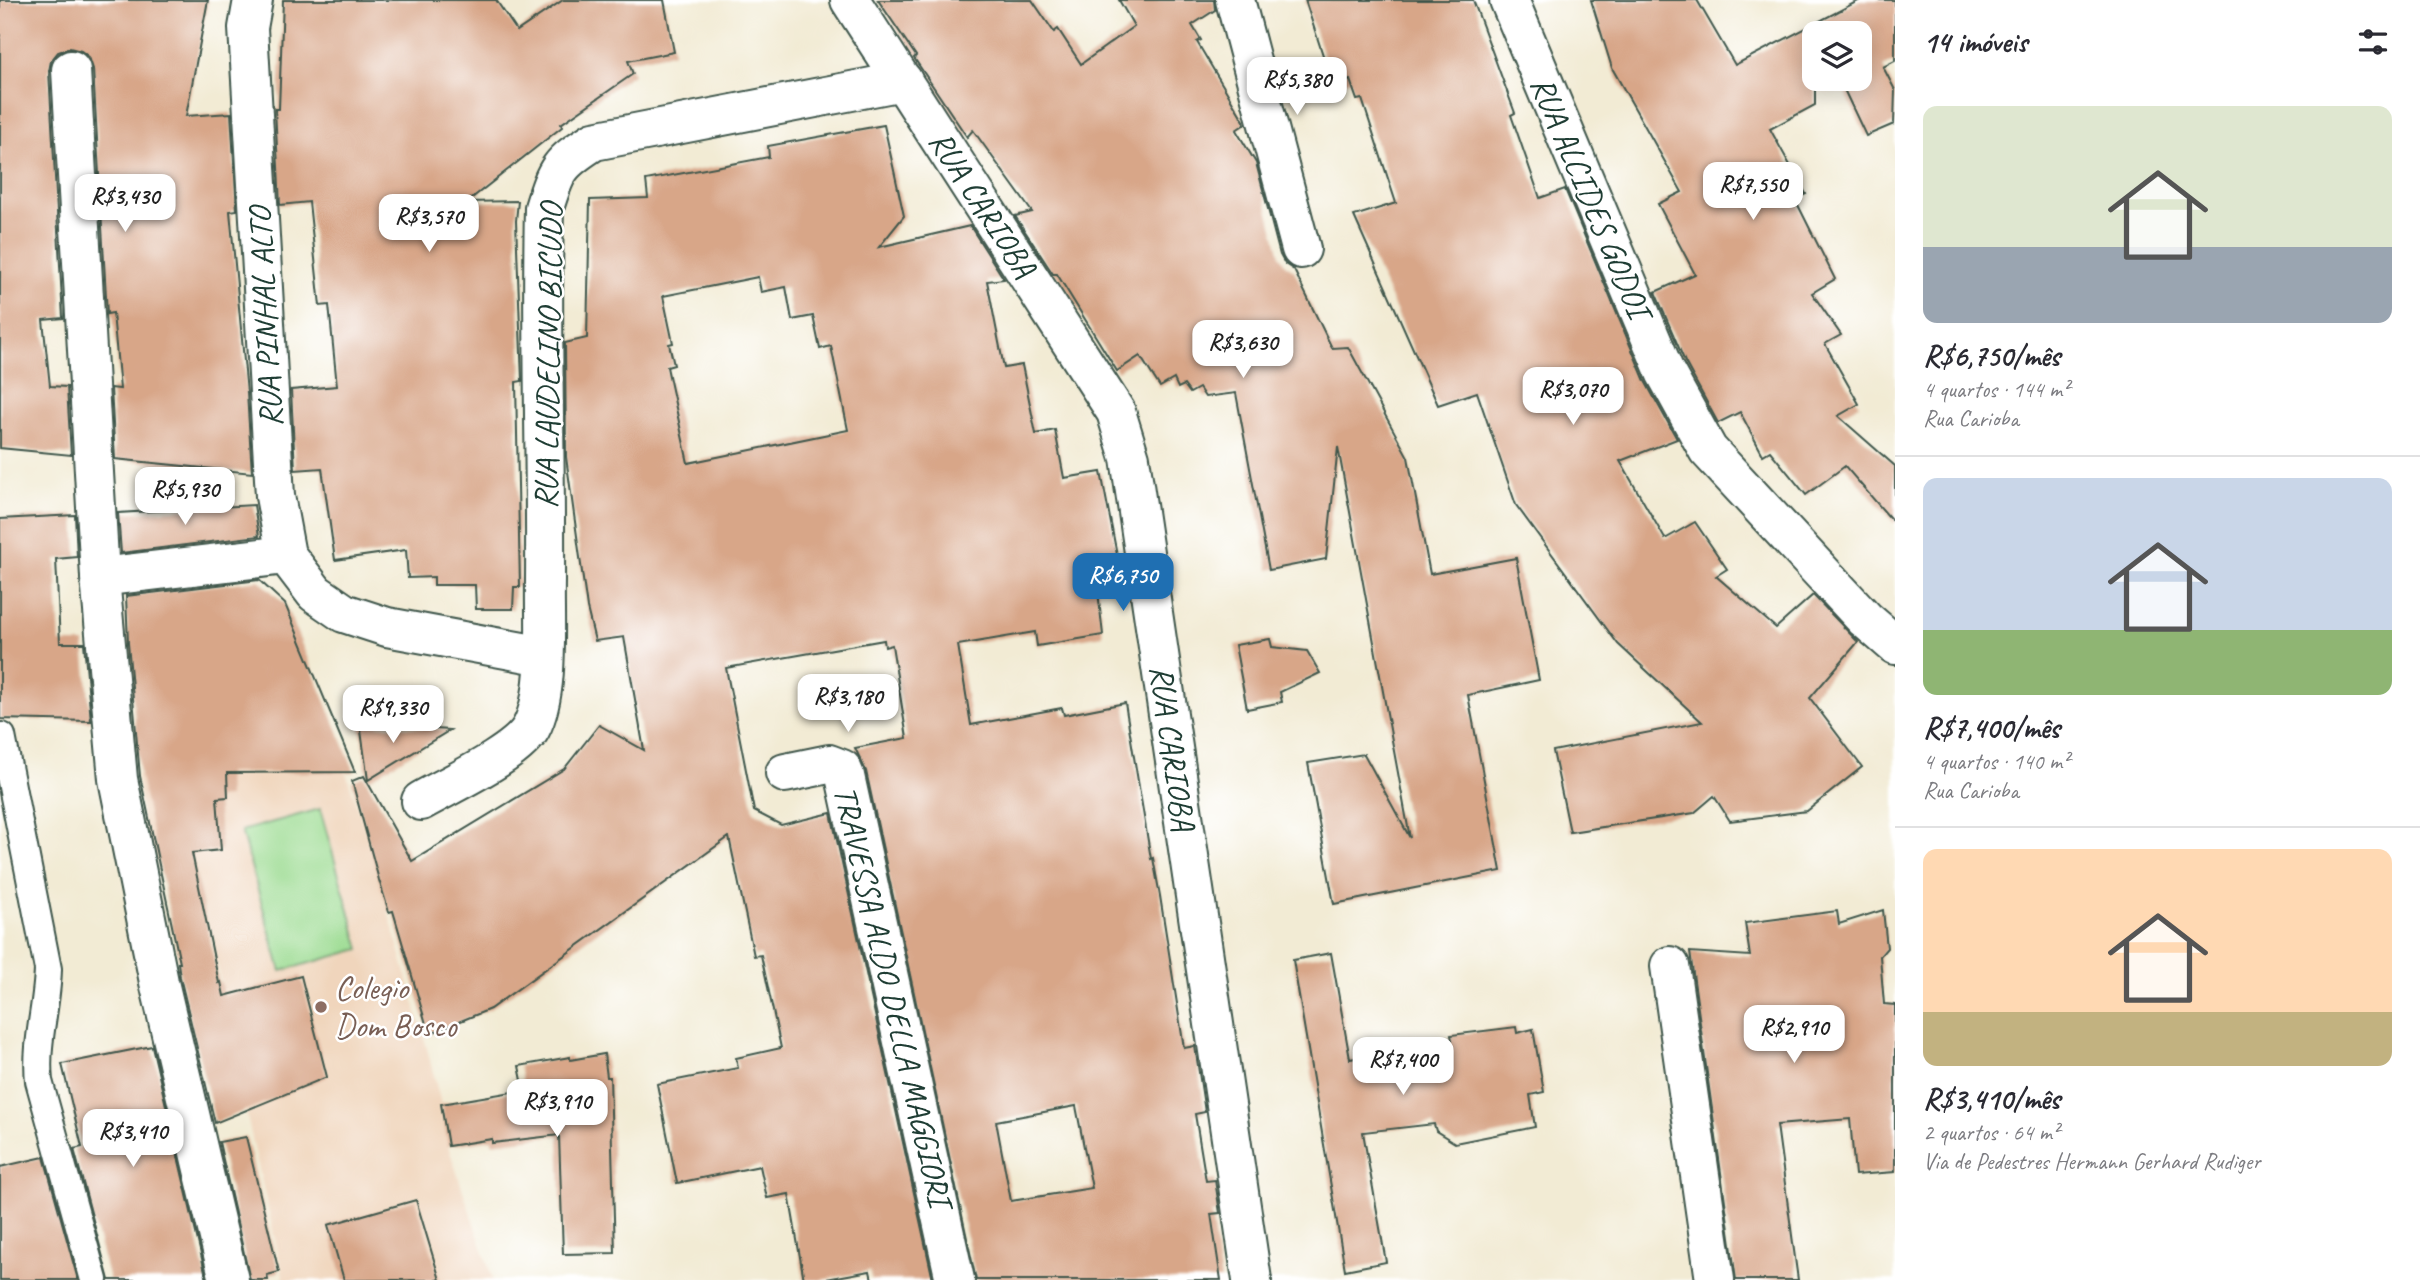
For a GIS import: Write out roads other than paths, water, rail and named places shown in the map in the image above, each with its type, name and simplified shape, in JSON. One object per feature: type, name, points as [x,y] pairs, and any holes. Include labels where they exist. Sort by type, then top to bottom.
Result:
[{"type":"street","name":"RUA PINHAL ALTO","points":[[253,0],[248,28],[275,496],[286,555],[315,593],[344,613],[387,627],[544,656]]},
{"type":"street","name":"RUA CARIOBA","points":[[850,0],[1116,412],[1130,458],[1252,1280]]},
{"type":"street","points":[[1235,0],[1301,248]]},
{"type":"street","name":"RUA ALCIDES GODOI","points":[[1509,0],[1665,372],[1708,450],[1865,619],[1895,645]]},
{"type":"street","points":[[71,70],[100,577],[118,779],[159,982],[229,1280]]},
{"type":"street","name":"RUA LAUDELINO BICUDO","points":[[421,801],[512,749],[530,730],[540,706],[544,656],[546,482],[544,208],[553,179],[567,158],[594,141],[903,81]]},
{"type":"street","points":[[100,577],[286,555]]},
{"type":"street","name":"TRAVESSA ALDO DELLA MAGGIORI","points":[[785,774],[829,764],[842,769],[845,776],[955,1280]]},
{"type":"street","points":[[1670,966],[1715,1280]]},
{"type":"lane","points":[[2,736],[48,969],[47,999],[37,1059],[39,1081],[94,1280]]},
{"type":"place","name":"Colegio Dom Bosco","points":[[321,1007]]}]
